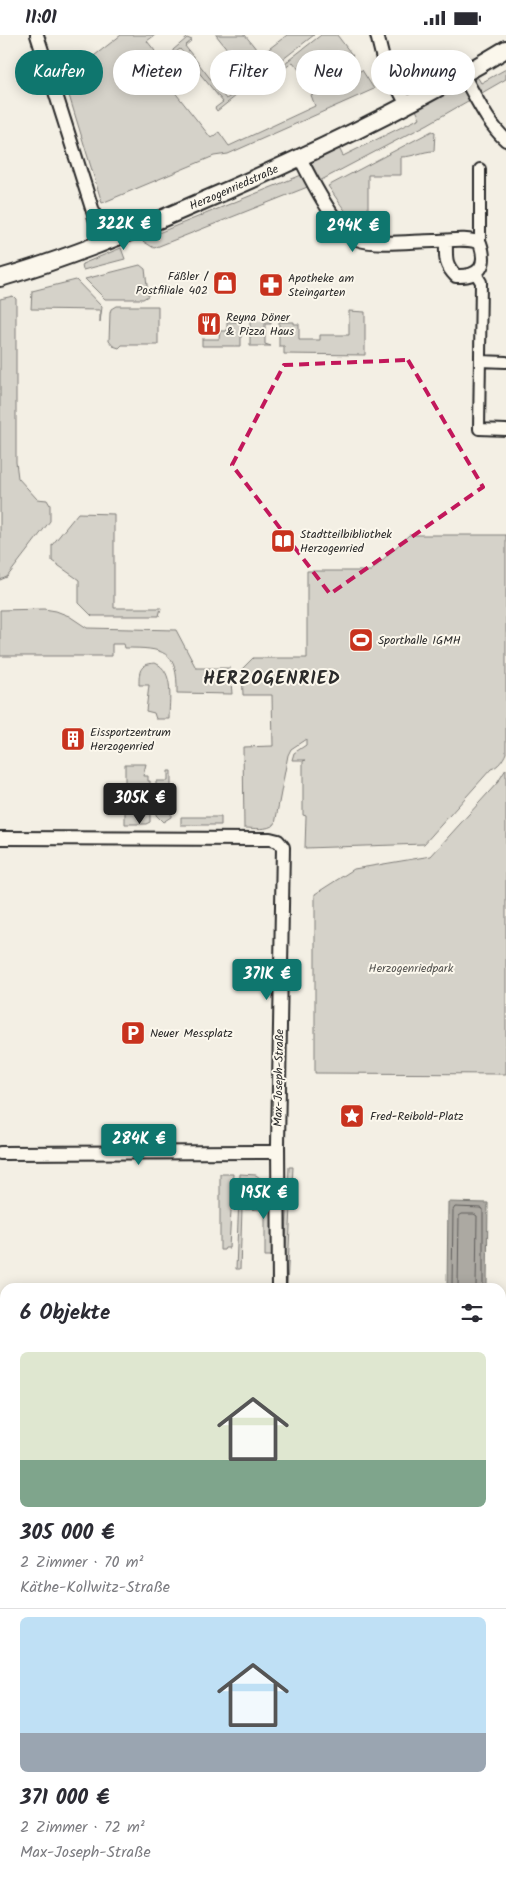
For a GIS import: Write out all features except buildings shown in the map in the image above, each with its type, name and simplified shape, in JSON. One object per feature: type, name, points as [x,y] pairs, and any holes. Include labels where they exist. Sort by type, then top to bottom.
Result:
[{"type":"street","points":[[37,35],[103,243]]},
{"type":"street","points":[[377,35],[382,59],[407,105]]},
{"type":"street","name":"Herzogenriedstraße","points":[[475,68],[506,49]]},
{"type":"street","name":"Herzogenriedstraße","points":[[0,278],[103,243],[239,186],[300,158],[426,95]]},
{"type":"street","points":[[475,95],[498,132],[506,140]]},
{"type":"street","points":[[300,158],[331,212],[346,233],[356,239],[372,242],[474,241],[480,243]]},
{"type":"street","points":[[446,241],[446,263],[451,271],[456,276],[469,277],[476,274],[483,262],[483,252],[480,243],[480,169]]},
{"type":"street","points":[[476,274],[481,282],[479,429],[506,430]]},
{"type":"street","points":[[480,361],[506,362]]},
{"type":"street","name":"Max-Joseph-Straße","points":[[0,838],[270,839],[278,841],[283,847],[278,1152],[278,1283]]},
{"type":"street","points":[[0,1153],[278,1152]]},
{"type":"highlighted area","points":[[408,360],[483,487],[330,594],[232,465],[284,365]]},
{"type":"green space","points":[[121,35],[155,35],[147,41],[154,50],[113,50],[113,95],[177,95],[211,138],[219,132],[229,146],[315,106],[311,95],[361,95],[228,154],[214,156],[102,203],[69,95],[103,95],[102,50]]},
{"type":"green space","points":[[216,35],[245,35],[257,50],[228,50]]},
{"type":"green space","points":[[287,35],[314,35],[286,57],[286,50],[268,50]]},
{"type":"green space","points":[[321,35],[337,35],[348,50],[302,50]]},
{"type":"green space","points":[[187,38],[192,40],[185,46],[188,50],[173,50]]},
{"type":"green space","points":[[296,54],[296,66],[293,62],[286,67],[286,62]]},
{"type":"green space","points":[[200,65],[210,78],[210,86],[200,74]]},
{"type":"green space","points":[[506,69],[506,79],[428,124],[310,186],[154,248],[141,240],[304,174],[301,164],[338,146],[343,156],[420,118],[415,108],[439,95],[475,95],[476,75],[481,83]]},
{"type":"green space","points":[[362,70],[371,84],[371,90],[361,95]]},
{"type":"green space","points":[[217,95],[223,95],[226,99],[232,95],[236,96],[217,111],[215,108],[223,102]]},
{"type":"green space","points":[[432,131],[435,132],[434,151],[401,157],[401,175],[368,175],[368,228],[355,221],[328,186]]},
{"type":"green space","points":[[121,248],[125,259],[83,270],[82,264]]},
{"type":"green space","points":[[140,265],[145,269],[148,293],[148,296],[143,299],[105,299],[85,279]]},
{"type":"green space","points":[[76,280],[102,307],[100,322],[100,310],[31,309],[32,291]]},
{"type":"green space","points":[[13,296],[16,299],[16,462],[18,478],[37,499],[47,500],[50,505],[50,521],[7,577],[0,580],[0,299]]},
{"type":"green space","points":[[116,306],[158,306],[158,345],[122,345],[119,348],[113,346],[109,341],[110,313],[111,309]]},
{"type":"green space","points":[[349,311],[365,312],[365,355],[284,354],[284,346],[279,346],[279,322],[299,324],[299,340],[320,340],[320,335],[349,335]]},
{"type":"green space","points":[[250,321],[271,322],[271,324],[265,324],[265,344],[271,346],[250,346]]},
{"type":"green space","points":[[227,322],[241,322],[241,346],[202,346],[202,339],[219,339],[220,331],[227,331]]},
{"type":"green space","points":[[78,513],[114,514],[114,608],[161,608],[159,616],[92,616],[79,603],[79,580],[52,561],[52,545]]},
{"type":"green space","points":[[409,535],[506,535],[506,753],[498,765],[491,769],[424,844],[305,848],[306,816],[303,815],[303,761],[306,760],[292,760],[294,753],[306,745],[306,739],[291,749],[288,755],[275,824],[264,828],[244,828],[243,747],[273,746],[272,695],[243,695],[242,669],[253,658],[307,658],[307,571],[371,571]]},
{"type":"green space","points":[[44,609],[69,616],[87,628],[176,630],[196,668],[230,668],[232,694],[177,693],[175,668],[166,654],[149,649],[125,648],[124,644],[112,644],[112,656],[0,656],[0,610]]},
{"type":"green space","points":[[155,663],[166,673],[170,687],[169,719],[156,719],[154,713],[146,711],[149,685],[139,685],[141,669],[146,665]]},
{"type":"green space","points":[[125,764],[146,764],[143,776],[148,776],[148,781],[150,781],[150,822],[146,824],[125,824]]},
{"type":"green space","name":"Herzogenriedpark","points":[[506,769],[506,1074],[315,1073],[315,894],[354,869],[431,856],[498,782]]},
{"type":"green space","points":[[168,771],[171,771],[171,817],[163,822],[156,815],[156,781],[168,781]]},
{"type":"green space","points":[[181,817],[221,817],[221,825],[181,825]]},
{"type":"green space","points":[[289,1167],[293,1167],[287,1283],[284,1283]]},
{"type":"green space","points":[[220,1174],[233,1174],[229,1248],[224,1250],[220,1250]]},
{"type":"green space","points":[[240,1174],[256,1175],[272,1187],[272,1256],[265,1256],[265,1210],[242,1209],[240,1269],[236,1269]]},
{"type":"water","points":[[448,1202],[488,1203],[487,1283],[447,1283]]},
{"type":"place","name":"Fäßler / Postfiliale 402","points":[[225,283]]},
{"type":"place","name":"Apotheke am Steingarten","points":[[271,285]]},
{"type":"place","name":"Reyna Döner & Pizza Haus","points":[[209,324]]},
{"type":"place","name":"Stadtteilbibliothek Herzogenried","points":[[283,541]]},
{"type":"place","name":"Sporthalle IGMH","points":[[361,640]]},
{"type":"place","name":"Eissportzentrum Herzogenried","points":[[73,739]]},
{"type":"place","name":"Neuer Messplatz","points":[[133,1033]]},
{"type":"place","name":"Fred-Reibold-Platz","points":[[352,1116]]},
{"type":"district","name":"HERZOGENRIED","points":[[272,679]]}]
